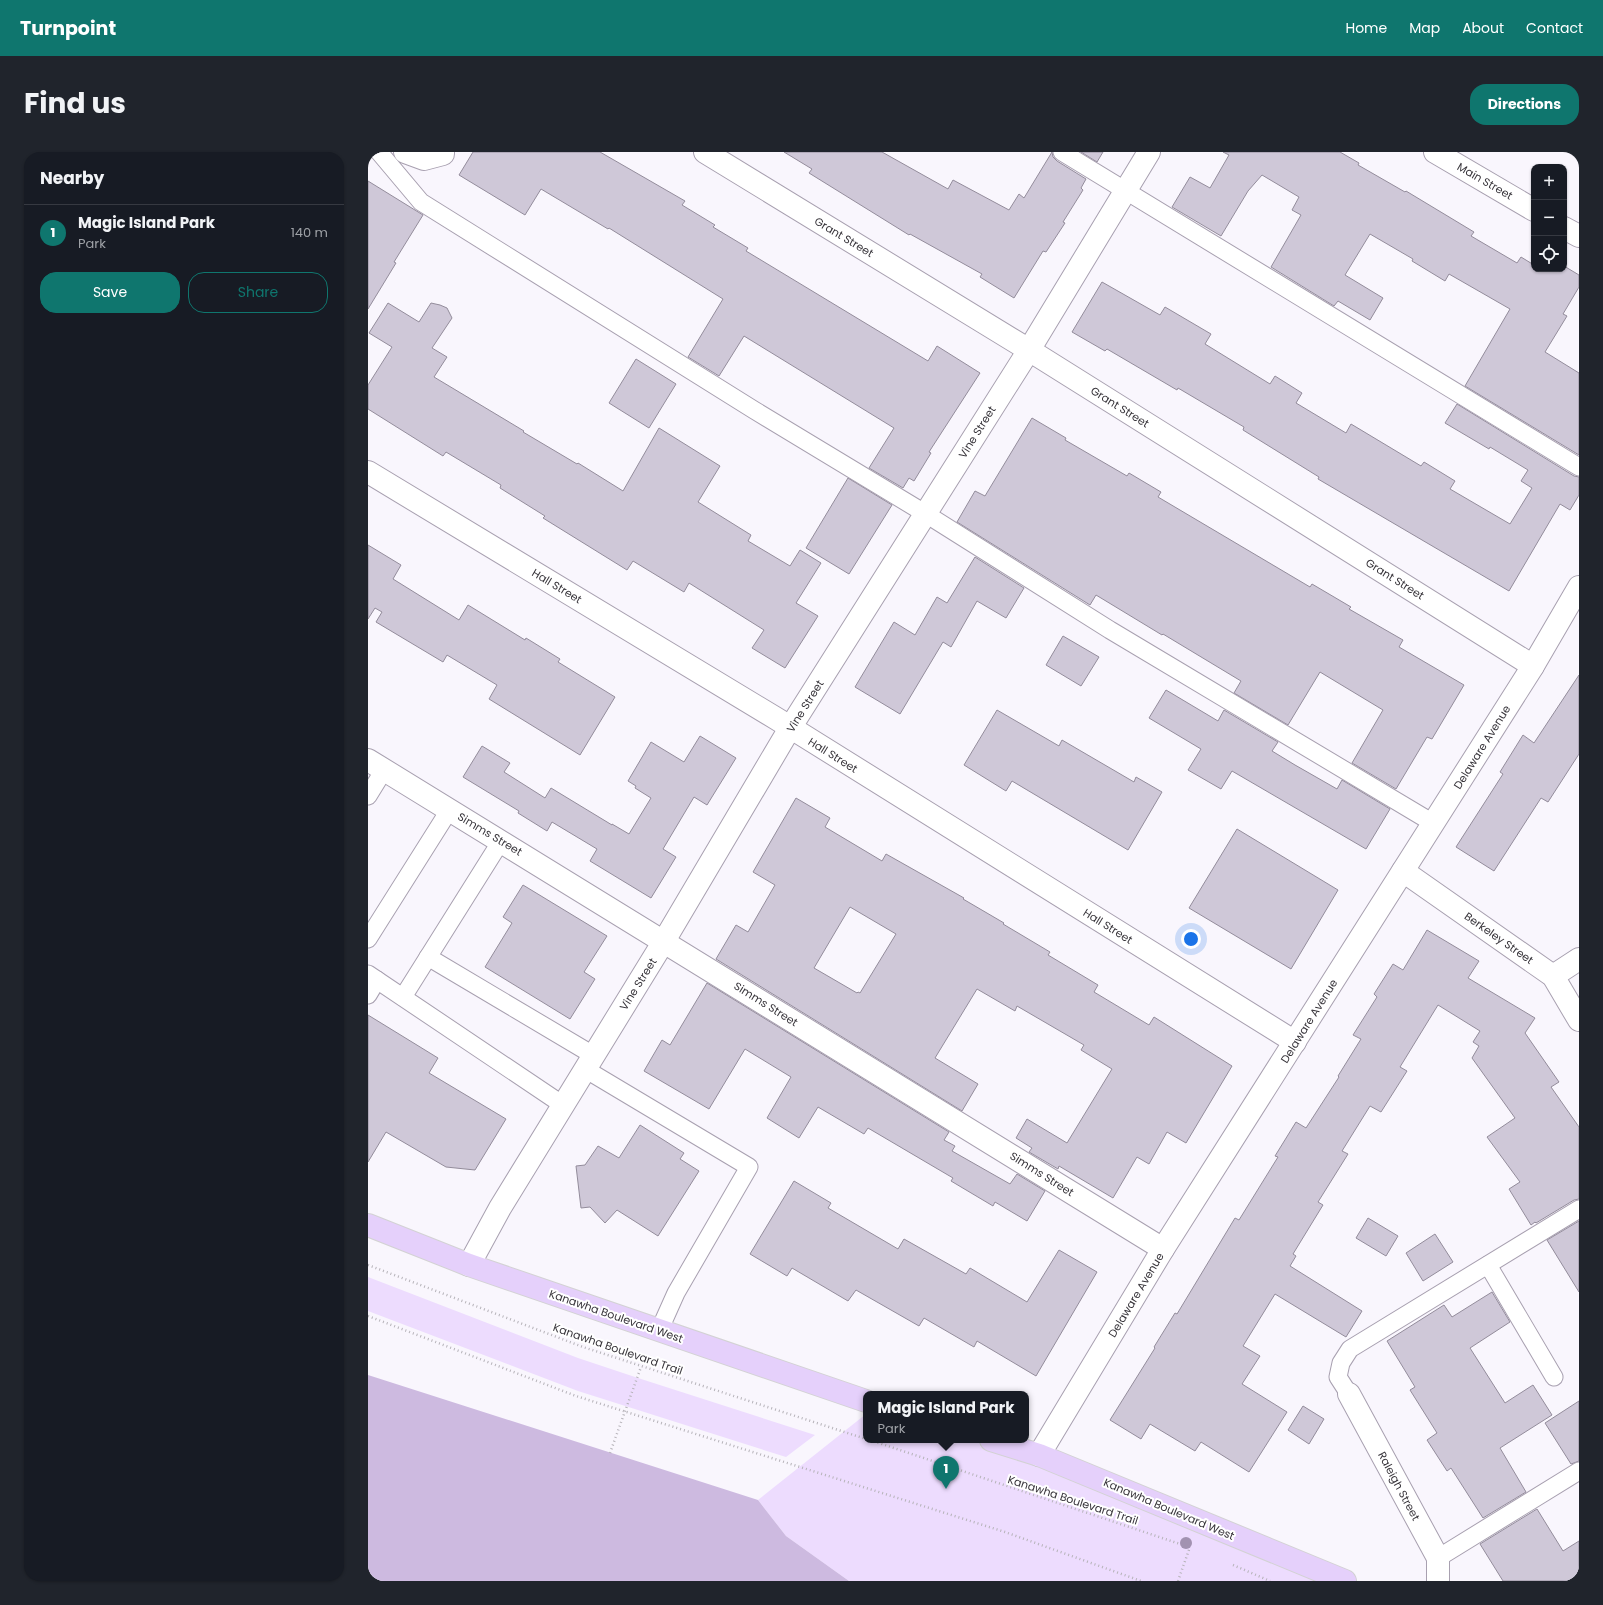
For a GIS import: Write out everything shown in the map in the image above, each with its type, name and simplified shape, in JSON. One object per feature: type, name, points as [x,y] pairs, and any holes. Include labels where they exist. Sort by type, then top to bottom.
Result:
[{"type":"main road","name":"Kanawha Boulevard West","points":[[368,1225],[469,1265],[863,1400]]},
{"type":"main road","name":"Kanawha Boulevard West","points":[[1001,1443],[1039,1455],[1345,1581]]},
{"type":"street","points":[[405,152],[424,159],[443,154],[444,152]]},
{"type":"street","name":"Grant Street","points":[[705,152],[1030,350],[1533,666]]},
{"type":"street","name":"Vine Street","points":[[469,1265],[500,1208],[664,941],[790,728],[1030,350],[1149,152]]},
{"type":"street","name":"Main Street","points":[[1435,152],[1531,208]]},
{"type":"street","points":[[1567,230],[1579,236]]},
{"type":"street","name":"Hall Street","points":[[368,472],[790,728],[1295,1042]]},
{"type":"street","name":"Delaware Avenue","points":[[1039,1455],[1163,1249],[1533,666],[1579,587]]},
{"type":"street","name":"Simms Street","points":[[376,765],[1163,1249]]},
{"type":"street","name":"Berkeley Street","points":[[1403,871],[1553,976],[1579,1020]]},
{"type":"street","points":[[1553,976],[1579,959]]},
{"type":"street","name":"Raleigh Street","points":[[1349,1394],[1438,1558],[1438,1581]]},
{"type":"lane","points":[[379,152],[421,202],[754,410],[926,514],[1110,630],[1433,823]]},
{"type":"lane","points":[[1062,152],[1125,192],[1579,467]]},
{"type":"lane","points":[[368,796],[376,765]]},
{"type":"lane","points":[[368,939],[450,810]]},
{"type":"lane","points":[[403,997],[501,841]]},
{"type":"lane","points":[[428,957],[749,1167],[676,1293],[659,1331]]},
{"type":"lane","points":[[368,995],[373,977],[562,1105]]},
{"type":"lane","points":[[1349,1394],[1338,1377],[1341,1363],[1350,1349],[1579,1209]]},
{"type":"lane","points":[[1488,1265],[1554,1377]]},
{"type":"lane","points":[[1438,1558],[1579,1471]]},
{"type":"path","name":"Kanawha Boulevard Trail","points":[[368,1265],[641,1367],[863,1438]]},
{"type":"path","points":[[368,1316],[576,1396],[1005,1532],[1141,1581]]},
{"type":"path","points":[[610,1453],[641,1367]]},
{"type":"path","name":"Kanawha Boulevard Trail","points":[[879,1443],[1190,1547],[1178,1581]]},
{"type":"path","points":[[1226,1563],[1270,1581]]},
{"type":"shaded area","points":[[368,1277],[578,1358],[815,1435],[786,1457],[578,1391],[368,1311]]},
{"type":"shaded area","points":[[368,1375],[758,1500],[786,1536],[849,1581],[368,1581]]},
{"type":"shaded area","points":[[863,1416],[863,1443],[999,1443],[1345,1581],[849,1581],[786,1536],[758,1500]]},
{"type":"building","points":[[473,152],[600,152],[685,201],[682,205],[715,225],[713,227],[748,248],[746,251],[928,361],[937,346],[980,373],[929,452],[931,453],[914,481],[909,478],[903,488],[869,468],[894,428],[744,336],[719,376],[688,357],[723,299],[609,228],[608,229],[541,189],[525,215],[459,175]]},
{"type":"building","points":[[784,152],[882,152],[948,189],[953,180],[1009,210],[1019,194],[1024,198],[1052,152],[1053,157],[1057,161],[1086,179],[1081,188],[1083,190],[1063,222],[1065,223],[1046,252],[1043,251],[1014,298],[980,277],[982,274],[910,234],[909,235],[809,173],[812,169]]},
{"type":"building","points":[[1081,152],[1103,152],[1097,162]]},
{"type":"building","points":[[1223,152],[1340,152],[1359,163],[1358,165],[1405,192],[1406,191],[1474,232],[1471,236],[1517,263],[1521,257],[1531,263],[1531,272],[1567,272],[1567,268],[1579,275],[1579,287],[1563,314],[1567,316],[1545,352],[1579,373],[1579,455],[1465,386],[1510,309],[1449,274],[1445,281],[1412,261],[1413,259],[1370,234],[1345,275],[1383,298],[1370,320],[1338,301],[1334,306],[1271,267],[1301,215],[1292,210],[1299,197],[1262,175],[1248,191],[1221,236],[1172,207],[1190,177],[1210,188],[1229,155]]},
{"type":"building","points":[[368,181],[423,215],[394,262],[396,263],[368,309]]},
{"type":"building","points":[[1102,282],[1160,315],[1165,307],[1211,334],[1205,344],[1270,384],[1275,376],[1302,393],[1296,403],[1346,433],[1351,424],[1421,466],[1424,462],[1455,481],[1450,489],[1510,524],[1532,488],[1521,481],[1528,470],[1490,447],[1489,449],[1445,423],[1457,404],[1574,476],[1579,477],[1579,495],[1570,510],[1560,504],[1509,591],[1318,479],[1319,477],[1243,430],[1244,427],[1178,388],[1177,390],[1107,349],[1105,351],[1072,332]]},
{"type":"building","points":[[388,303],[419,322],[431,303],[447,308],[452,318],[432,348],[447,357],[434,377],[623,491],[659,428],[720,466],[698,502],[751,535],[748,541],[790,566],[800,550],[821,563],[796,603],[818,616],[785,668],[752,648],[764,630],[689,583],[684,592],[633,561],[627,570],[543,518],[545,516],[500,488],[501,485],[446,452],[443,456],[368,409],[368,385],[392,347],[369,333]]},
{"type":"building","points":[[636,359],[676,384],[649,428],[609,403]]},
{"type":"building","points":[[1032,418],[1066,438],[1065,440],[1127,476],[1129,473],[1161,492],[1158,497],[1310,587],[1312,584],[1351,607],[1349,609],[1403,640],[1399,647],[1464,685],[1432,739],[1427,737],[1396,789],[1352,763],[1383,710],[1320,672],[1288,725],[1234,693],[1241,681],[1096,595],[1090,605],[957,522],[975,491],[985,496]]},
{"type":"building","points":[[848,478],[892,505],[849,574],[806,548]]},
{"type":"building","points":[[368,545],[401,565],[393,579],[459,620],[468,605],[525,640],[526,638],[560,659],[558,662],[615,697],[580,755],[489,699],[497,685],[447,655],[443,662],[376,622],[382,612],[375,608],[368,619]]},
{"type":"building","points":[[975,557],[1024,588],[1006,618],[977,601],[951,647],[943,642],[900,714],[855,687],[894,622],[915,635],[937,597],[947,603]]},
{"type":"building","points":[[1063,636],[1099,657],[1081,686],[1046,665]]},
{"type":"building","points":[[1579,675],[1579,754],[1548,802],[1541,798],[1494,871],[1456,847],[1503,774],[1500,772],[1523,735],[1534,743]]},
{"type":"building","points":[[1166,690],[1218,721],[1224,710],[1278,742],[1272,751],[1295,765],[1337,789],[1342,780],[1390,809],[1366,849],[1232,771],[1221,789],[1188,770],[1201,749],[1149,718]]},
{"type":"building","points":[[997,710],[1059,746],[1062,740],[1134,782],[1136,777],[1162,792],[1128,850],[1012,781],[1006,791],[964,765]]},
{"type":"building","points":[[700,736],[736,758],[707,805],[694,797],[663,849],[676,857],[651,898],[590,861],[597,849],[552,822],[547,831],[518,813],[519,811],[463,777],[482,746],[510,763],[504,772],[545,798],[551,788],[629,834],[651,798],[635,788],[636,786],[628,781],[651,742],[684,762]]},
{"type":"building","points":[[796,798],[830,818],[825,827],[882,861],[886,854],[964,898],[963,899],[1050,952],[1048,955],[1098,985],[1094,992],[1149,1025],[1154,1017],[1232,1066],[1186,1143],[1167,1132],[1149,1164],[1137,1157],[1113,1198],[1059,1166],[1058,1169],[1029,1152],[1032,1148],[1016,1138],[1027,1119],[1067,1143],[1112,1069],[1081,1050],[1084,1045],[1017,1006],[1015,1011],[977,989],[935,1058],[978,1084],[962,1111],[716,959],[736,925],[748,932],[775,885],[753,872]],"holes":[[[850,907],[896,934],[860,993],[857,993],[814,968]]]},
{"type":"building","points":[[1237,829],[1338,890],[1291,969],[1189,908]]},
{"type":"building","points":[[523,885],[607,936],[584,972],[595,979],[570,1019],[485,967],[512,923],[503,917]]},
{"type":"building","points":[[1427,930],[1479,961],[1468,978],[1535,1018],[1525,1033],[1559,1082],[1551,1087],[1579,1127],[1579,1199],[1574,1200],[1531,1225],[1509,1189],[1520,1182],[1487,1137],[1515,1118],[1472,1058],[1479,1046],[1473,1042],[1480,1031],[1438,1005],[1400,1067],[1407,1071],[1381,1112],[1370,1106],[1342,1151],[1348,1154],[1318,1202],[1323,1205],[1293,1254],[1296,1256],[1290,1266],[1362,1311],[1346,1337],[1275,1294],[1243,1346],[1260,1356],[1242,1384],[1287,1412],[1249,1472],[1201,1442],[1195,1451],[1150,1424],[1141,1439],[1110,1420],[1235,1218],[1239,1220],[1278,1157],[1275,1156],[1296,1122],[1306,1128],[1339,1077],[1338,1076],[1361,1039],[1353,1035],[1377,997],[1374,994],[1393,964],[1403,970]]},
{"type":"building","points":[[707,983],[949,1132],[944,1140],[955,1146],[952,1151],[1010,1184],[1017,1174],[1045,1191],[1027,1221],[995,1202],[993,1206],[951,1181],[953,1178],[868,1128],[864,1134],[818,1107],[799,1138],[767,1118],[791,1077],[745,1049],[709,1109],[644,1071],[662,1040],[670,1045]]},
{"type":"building","points":[[368,1015],[438,1058],[429,1073],[506,1119],[475,1170],[446,1167],[386,1132],[368,1162]]},
{"type":"building","points":[[640,1125],[684,1153],[680,1159],[699,1171],[658,1236],[617,1210],[605,1223],[590,1207],[581,1208],[576,1166],[585,1165],[598,1146],[619,1158]]},
{"type":"building","points":[[794,1181],[831,1203],[828,1208],[898,1249],[904,1239],[966,1274],[970,1268],[1027,1302],[1059,1250],[1097,1272],[1036,1376],[977,1341],[974,1347],[924,1318],[919,1326],[856,1290],[848,1301],[792,1268],[787,1276],[750,1254]]},
{"type":"building","points":[[1368,1218],[1398,1236],[1386,1256],[1356,1238]]},
{"type":"building","points":[[1579,1221],[1579,1292],[1547,1240]]},
{"type":"building","points":[[1435,1234],[1453,1262],[1423,1281],[1406,1253]]},
{"type":"building","points":[[1492,1292],[1510,1322],[1470,1348],[1505,1403],[1533,1385],[1552,1415],[1500,1448],[1526,1492],[1483,1518],[1451,1468],[1447,1471],[1427,1440],[1437,1433],[1410,1390],[1415,1387],[1387,1341],[1444,1305],[1452,1317]]},
{"type":"building","points":[[1579,1401],[1579,1461],[1571,1464],[1545,1423]]},
{"type":"building","points":[[1303,1406],[1324,1419],[1309,1444],[1288,1430]]},
{"type":"building","points":[[1537,1509],[1563,1551],[1579,1541],[1579,1581],[1503,1581],[1480,1544]]},
{"type":"place","name":"Magic Island Park","points":[[946,1489]]}]
